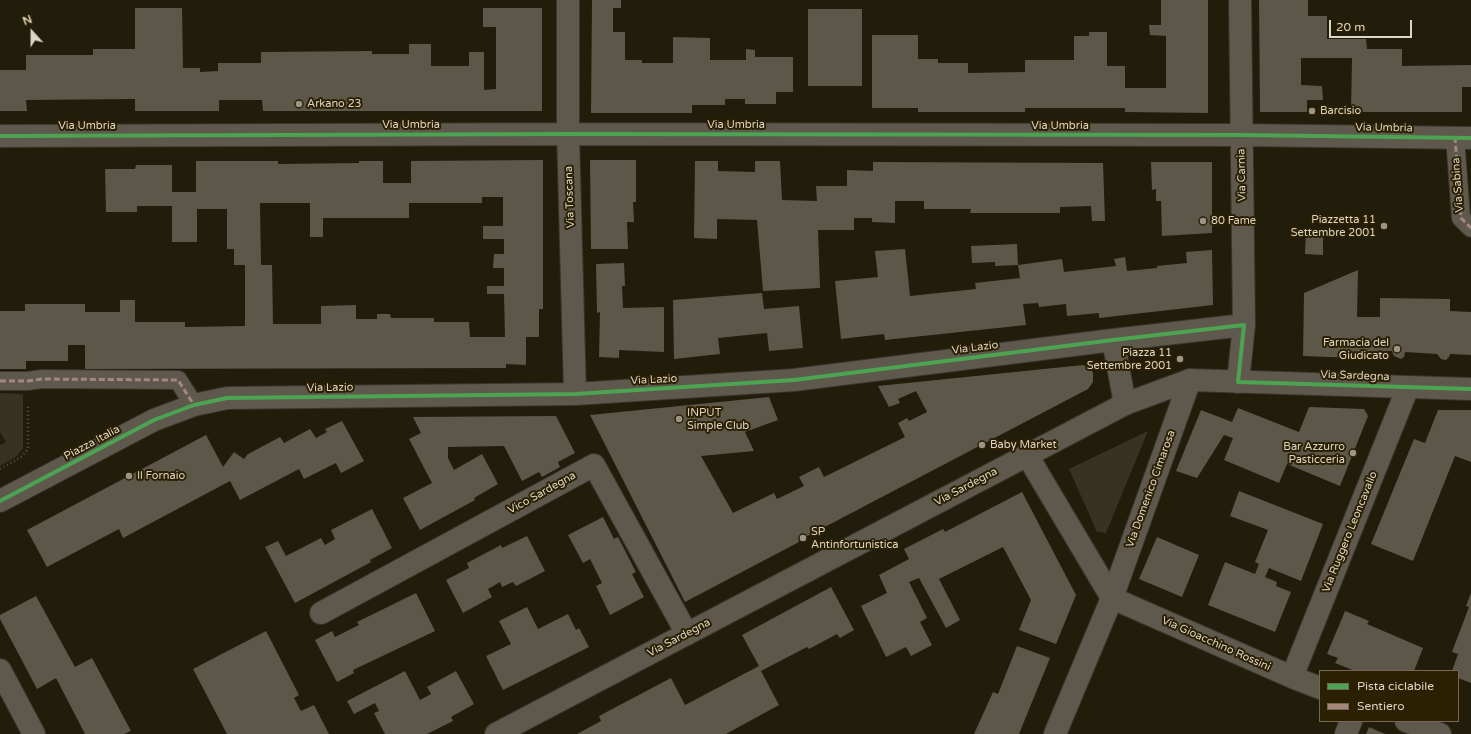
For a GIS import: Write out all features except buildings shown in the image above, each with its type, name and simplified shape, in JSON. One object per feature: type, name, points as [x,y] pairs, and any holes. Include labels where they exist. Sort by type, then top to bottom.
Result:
[{"type":"street","name":"Via Toscana","points":[[568,0],[568,134],[575,394]]},
{"type":"street","name":"Via Carnia","points":[[1240,0],[1244,325]]},
{"type":"street","name":"Via Umbria","points":[[0,136],[568,134],[1241,135],[1463,138]]},
{"type":"street","name":"Via Sabina","points":[[1463,138],[1461,218],[1471,228]]},
{"type":"street","points":[[1125,404],[1113,340],[1244,325],[1238,382]]},
{"type":"street","name":"Via Lazio","points":[[194,405],[227,398],[575,394],[794,380],[1113,340]]},
{"type":"street","points":[[0,381],[28,382],[42,378],[178,380],[194,405]]},
{"type":"street","name":"Via Sardegna","points":[[496,734],[1125,404],[1190,380],[1471,389]]},
{"type":"street","name":"Via Domenico Cimarosa","points":[[1055,734],[1112,598],[1190,380]]},
{"type":"street","name":"Via Ruggero Leoncavallo","points":[[1292,677],[1408,387]]},
{"type":"street","name":"Piazza Italia","points":[[0,501],[154,420],[194,405]]},
{"type":"street","points":[[1027,455],[1112,598]]},
{"type":"street","name":"Vico Sardegna","points":[[321,613],[594,465],[687,634]]},
{"type":"street","name":"Via Gioacchino Rossini","points":[[1112,598],[1319,688]]},
{"type":"street","points":[[0,670],[34,734]]},
{"type":"street","points":[[1346,734],[1351,722]]},
{"type":"street","points":[[1409,722],[1440,734]]},
{"type":"path","points":[[0,469],[22,457],[28,449],[28,382]]},
{"type":"shaded area","points":[[0,393],[23,394],[23,448],[17,456],[0,466],[0,445],[6,442],[0,432]]},
{"type":"shaded area","points":[[1148,431],[1106,533],[1097,532],[1069,469]]},
{"type":"marked path","points":[[1455,137],[1461,218],[1471,228]]},
{"type":"marked path","points":[[0,381],[28,381],[42,379],[178,380],[194,405]]},
{"type":"cycle path","points":[[0,136],[568,134],[1241,135],[1471,138]]},
{"type":"cycle path","points":[[0,501],[154,420],[194,405],[227,398],[575,394],[794,380],[1244,325],[1238,382],[1471,389]]},
{"type":"place","name":"Arkano 23","points":[[299,104]]},
{"type":"place","name":"Barcisio","points":[[1312,111]]},
{"type":"place","name":"80 Fame","points":[[1203,221]]},
{"type":"place","name":"Piazzetta 11 Settembre 2001","points":[[1384,226]]},
{"type":"place","name":"Farmacia del Giudicato","points":[[1397,349]]},
{"type":"place","name":"Piazza 11 Settembre 2001","points":[[1180,359]]},
{"type":"place","name":"INPUT Simple Club","points":[[679,419]]},
{"type":"place","name":"Baby Market","points":[[982,445]]},
{"type":"place","name":"Bar Azzurro Pasticceria","points":[[1353,453]]},
{"type":"place","name":"Il Fornaio","points":[[129,476]]},
{"type":"place","name":"SP Antinfortunistica","points":[[803,538]]}]
